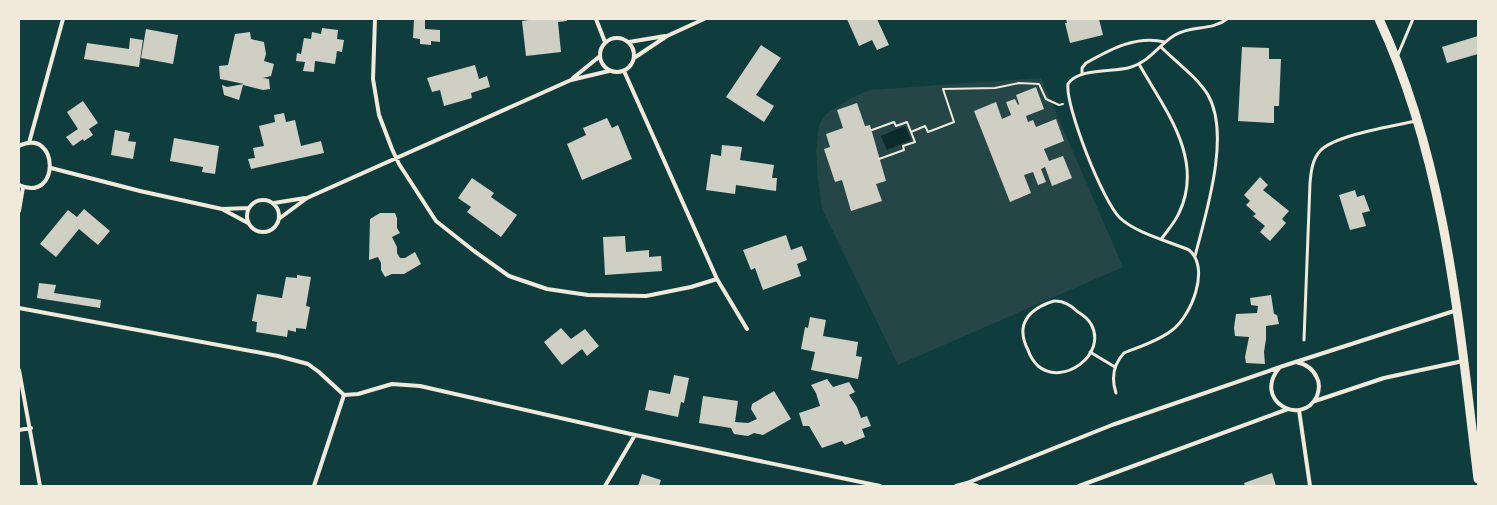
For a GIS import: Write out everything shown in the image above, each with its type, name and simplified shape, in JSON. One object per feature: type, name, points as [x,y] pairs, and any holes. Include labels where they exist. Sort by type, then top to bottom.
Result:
[{"type":"main road","points":[[1379,19],[1397,59],[1418,120],[1434,181],[1451,268],[1478,479]]},
{"type":"street","points":[[29,143],[64,19]]},
{"type":"street","points":[[375,19],[373,79],[378,115],[396,158],[436,221],[474,251],[509,276],[547,289],[588,295],[646,296],[691,287],[717,279]]},
{"type":"street","points":[[596,19],[605,42]]},
{"type":"street","points":[[634,58],[667,36],[704,19]]},
{"type":"street","points":[[629,42],[667,36]]},
{"type":"street","points":[[613,38],[621,38],[629,42],[634,49],[634,58],[631,66],[624,71],[616,73],[609,71],[602,65],[600,56],[601,49],[605,42],[613,38]]},
{"type":"street","points":[[571,80],[600,56]]},
{"type":"street","points":[[222,209],[248,223],[254,229],[262,232],[270,231],[276,226],[280,218],[307,198],[571,80],[609,71]]},
{"type":"street","points":[[624,71],[717,279],[747,329]]},
{"type":"street","points":[[19,146],[29,143],[36,144],[47,153],[50,159],[51,168],[45,181],[39,185],[31,188],[21,186],[19,211]]},
{"type":"street","points":[[51,168],[140,191],[222,209],[249,208]]},
{"type":"street","points":[[274,203],[307,198]]},
{"type":"street","points":[[248,223],[247,215],[249,208],[254,202],[260,199],[268,200],[274,203],[279,210],[280,218]]},
{"type":"street","points":[[19,308],[278,356],[308,364],[320,372],[344,395],[358,394],[392,384],[420,386],[635,435],[880,486]]},
{"type":"street","points":[[956,486],[967,483],[1112,424],[1288,364],[1457,310]]},
{"type":"street","points":[[1079,486],[1288,409],[1299,410],[1307,407],[1315,401],[1384,378],[1464,361]]},
{"type":"street","points":[[1296,362],[1309,367],[1319,380],[1318,393],[1315,401]]},
{"type":"street","points":[[1280,367],[1274,374],[1271,389],[1276,401],[1288,409]]},
{"type":"street","points":[[19,370],[31,428],[40,486]]},
{"type":"street","points":[[314,486],[344,395]]},
{"type":"street","points":[[1299,410],[1310,486]]},
{"type":"street","points":[[19,430],[31,428]]},
{"type":"street","points":[[605,486],[635,435]]},
{"type":"street","points":[[967,483],[977,486]]},
{"type":"lane","points":[[1116,393],[1113,380],[1115,367],[1124,353],[1163,337],[1171,332],[1183,320],[1196,290],[1200,273],[1198,261],[1189,250],[1127,224],[1109,205],[1081,136],[1070,102],[1068,84],[1073,78],[1082,74],[1122,69],[1139,64],[1149,58],[1165,42],[1176,34],[1186,30],[1211,27],[1227,19]]},
{"type":"lane","points":[[1397,59],[1413,19]]},
{"type":"lane","points":[[1082,74],[1082,68],[1086,63],[1129,42],[1146,39],[1165,42]]},
{"type":"lane","points":[[1161,47],[1202,87],[1211,102],[1217,124],[1215,167],[1206,216],[1195,256]]},
{"type":"lane","points":[[1139,64],[1177,130],[1186,160],[1187,186],[1182,206],[1176,218],[1162,238]]},
{"type":"lane","points":[[1304,340],[1310,183],[1315,160],[1320,152],[1335,141],[1418,120]]},
{"type":"lane","points":[[1054,301],[1064,302],[1072,307],[1092,325],[1095,341],[1090,352],[1084,362],[1070,371],[1054,373],[1045,370],[1033,361],[1024,344],[1022,333],[1026,316],[1054,301]]},
{"type":"lane","points":[[1090,352],[1115,367]]},
{"type":"path","points":[[911,132],[925,126],[928,132],[954,122],[943,89],[995,88],[1019,83],[1039,84],[1046,99],[1059,105],[1070,102]]},
{"type":"path","points":[[872,130],[894,122],[896,126],[907,122],[915,142],[903,146],[904,150],[879,159]]},
{"type":"shaded area","points":[[1041,78],[1123,267],[898,365],[822,209],[816,151],[819,125],[826,114],[853,97],[870,90]]},
{"type":"shaded area","points":[[905,126],[911,140],[887,150],[881,136]]},
{"type":"building","points":[[414,19],[425,19],[425,29],[440,30],[440,42],[431,41],[431,45],[420,44],[420,39],[413,38]]},
{"type":"building","points":[[536,19],[566,19],[567,21],[558,22],[561,52],[526,56],[522,21]]},
{"type":"building","points":[[847,19],[877,19],[889,45],[877,50],[872,40],[859,46]]},
{"type":"building","points":[[1066,19],[1099,19],[1103,35],[1070,43],[1065,23],[1067,23]]},
{"type":"building","points":[[322,28],[338,30],[337,39],[344,40],[342,52],[337,51],[335,64],[315,61],[314,72],[303,71],[305,62],[296,61],[297,53],[301,54],[304,38],[311,39],[312,32],[321,34]]},
{"type":"building","points":[[146,29],[178,35],[173,64],[141,58]]},
{"type":"building","points":[[250,32],[251,39],[264,42],[266,54],[264,61],[274,64],[271,76],[263,78],[269,79],[270,89],[263,90],[243,85],[239,100],[224,95],[222,85],[227,87],[244,84],[220,79],[219,66],[228,65],[235,34]]},
{"type":"building","points":[[1478,36],[1478,54],[1447,63],[1442,47]]},
{"type":"building","points":[[130,38],[143,40],[139,67],[84,59],[87,43],[129,49]]},
{"type":"building","points":[[761,45],[781,58],[756,95],[774,106],[764,122],[726,97]]},
{"type":"building","points":[[1242,47],[1269,48],[1269,59],[1281,59],[1279,106],[1274,106],[1274,123],[1238,121]]},
{"type":"building","points":[[475,65],[479,79],[487,76],[490,87],[471,93],[472,98],[444,106],[440,90],[432,92],[427,78]]},
{"type":"building","points":[[1036,87],[1044,109],[1026,116],[1028,122],[1033,120],[1036,127],[1056,119],[1064,141],[1044,149],[1049,161],[1063,156],[1072,178],[1052,186],[1045,167],[1041,169],[1046,182],[1038,185],[1033,172],[1024,175],[1031,193],[1010,202],[974,111],[996,102],[1002,119],[1011,115],[1006,102],[1015,99],[1018,105],[1016,95]]},
{"type":"building","points":[[83,101],[98,123],[89,129],[93,135],[84,141],[83,139],[73,146],[66,137],[78,129],[67,112]]},
{"type":"building","points":[[857,103],[865,126],[870,125],[886,181],[876,184],[882,201],[851,211],[842,180],[835,182],[824,149],[830,147],[826,134],[843,128],[837,110]]},
{"type":"building","points":[[284,113],[286,122],[295,120],[301,146],[321,141],[324,153],[251,169],[248,159],[255,158],[253,148],[264,146],[259,126],[275,122],[274,115]]},
{"type":"building","points":[[607,118],[612,128],[618,125],[632,159],[582,180],[567,144],[586,135],[583,128]]},
{"type":"building","points":[[115,130],[130,133],[128,141],[136,142],[133,159],[111,155]]},
{"type":"building","points":[[174,138],[219,146],[215,174],[202,172],[203,167],[170,161]]},
{"type":"building","points":[[722,145],[742,147],[740,160],[774,165],[772,178],[777,178],[776,191],[736,185],[735,194],[706,190],[711,154],[721,156]]},
{"type":"building","points":[[1260,177],[1268,185],[1263,190],[1289,211],[1282,219],[1286,223],[1270,241],[1260,232],[1265,226],[1253,216],[1256,214],[1246,205],[1250,201],[1244,195]]},
{"type":"building","points":[[472,178],[494,193],[491,197],[517,215],[501,237],[467,212],[471,207],[458,198]]},
{"type":"building","points":[[1355,190],[1357,197],[1364,195],[1370,211],[1362,213],[1366,226],[1350,230],[1339,195]]},
{"type":"building","points":[[84,209],[110,231],[98,245],[79,229],[56,257],[40,244],[68,210],[77,217]]},
{"type":"building","points":[[380,213],[395,213],[397,218],[397,228],[400,233],[392,237],[400,258],[405,258],[415,252],[421,264],[404,274],[392,274],[385,277],[381,270],[381,263],[378,257],[369,260],[370,219]]},
{"type":"building","points":[[786,235],[791,250],[802,246],[807,260],[797,264],[801,276],[763,290],[755,268],[751,270],[743,250]]},
{"type":"building","points":[[625,236],[626,252],[649,250],[649,257],[661,256],[662,271],[605,275],[603,237]]},
{"type":"building","points":[[297,275],[311,277],[306,306],[310,307],[306,329],[296,328],[296,332],[288,330],[287,337],[256,332],[257,322],[252,321],[257,294],[282,298],[286,277],[297,278]]},
{"type":"building","points":[[39,283],[56,285],[54,293],[101,300],[100,308],[37,298]]},
{"type":"building","points":[[1271,295],[1274,314],[1277,315],[1279,324],[1266,326],[1264,352],[1265,364],[1246,363],[1245,357],[1249,337],[1235,336],[1234,328],[1236,314],[1257,313],[1258,306],[1251,305],[1250,298]]},
{"type":"building","points":[[810,317],[826,320],[823,336],[858,342],[856,356],[862,357],[858,379],[811,370],[815,352],[801,349],[805,327],[808,328]]},
{"type":"building","points":[[561,328],[571,339],[585,329],[599,346],[587,356],[582,349],[562,365],[544,342]]},
{"type":"building","points":[[674,375],[689,378],[684,403],[681,402],[678,417],[645,410],[649,390],[670,394]]},
{"type":"building","points":[[827,379],[833,387],[849,382],[855,392],[849,395],[857,407],[861,418],[867,416],[871,426],[862,429],[865,437],[845,445],[842,441],[822,448],[809,426],[803,426],[799,413],[820,406],[816,393],[811,385]]},
{"type":"building","points":[[774,391],[791,419],[763,435],[754,433],[748,436],[734,434],[731,428],[699,423],[703,396],[738,401],[735,422],[748,423],[757,419],[751,409],[752,404]]},
{"type":"building","points":[[1272,473],[1276,486],[1245,486],[1244,483]]},
{"type":"building","points":[[642,474],[661,480],[659,486],[638,486]]}]
